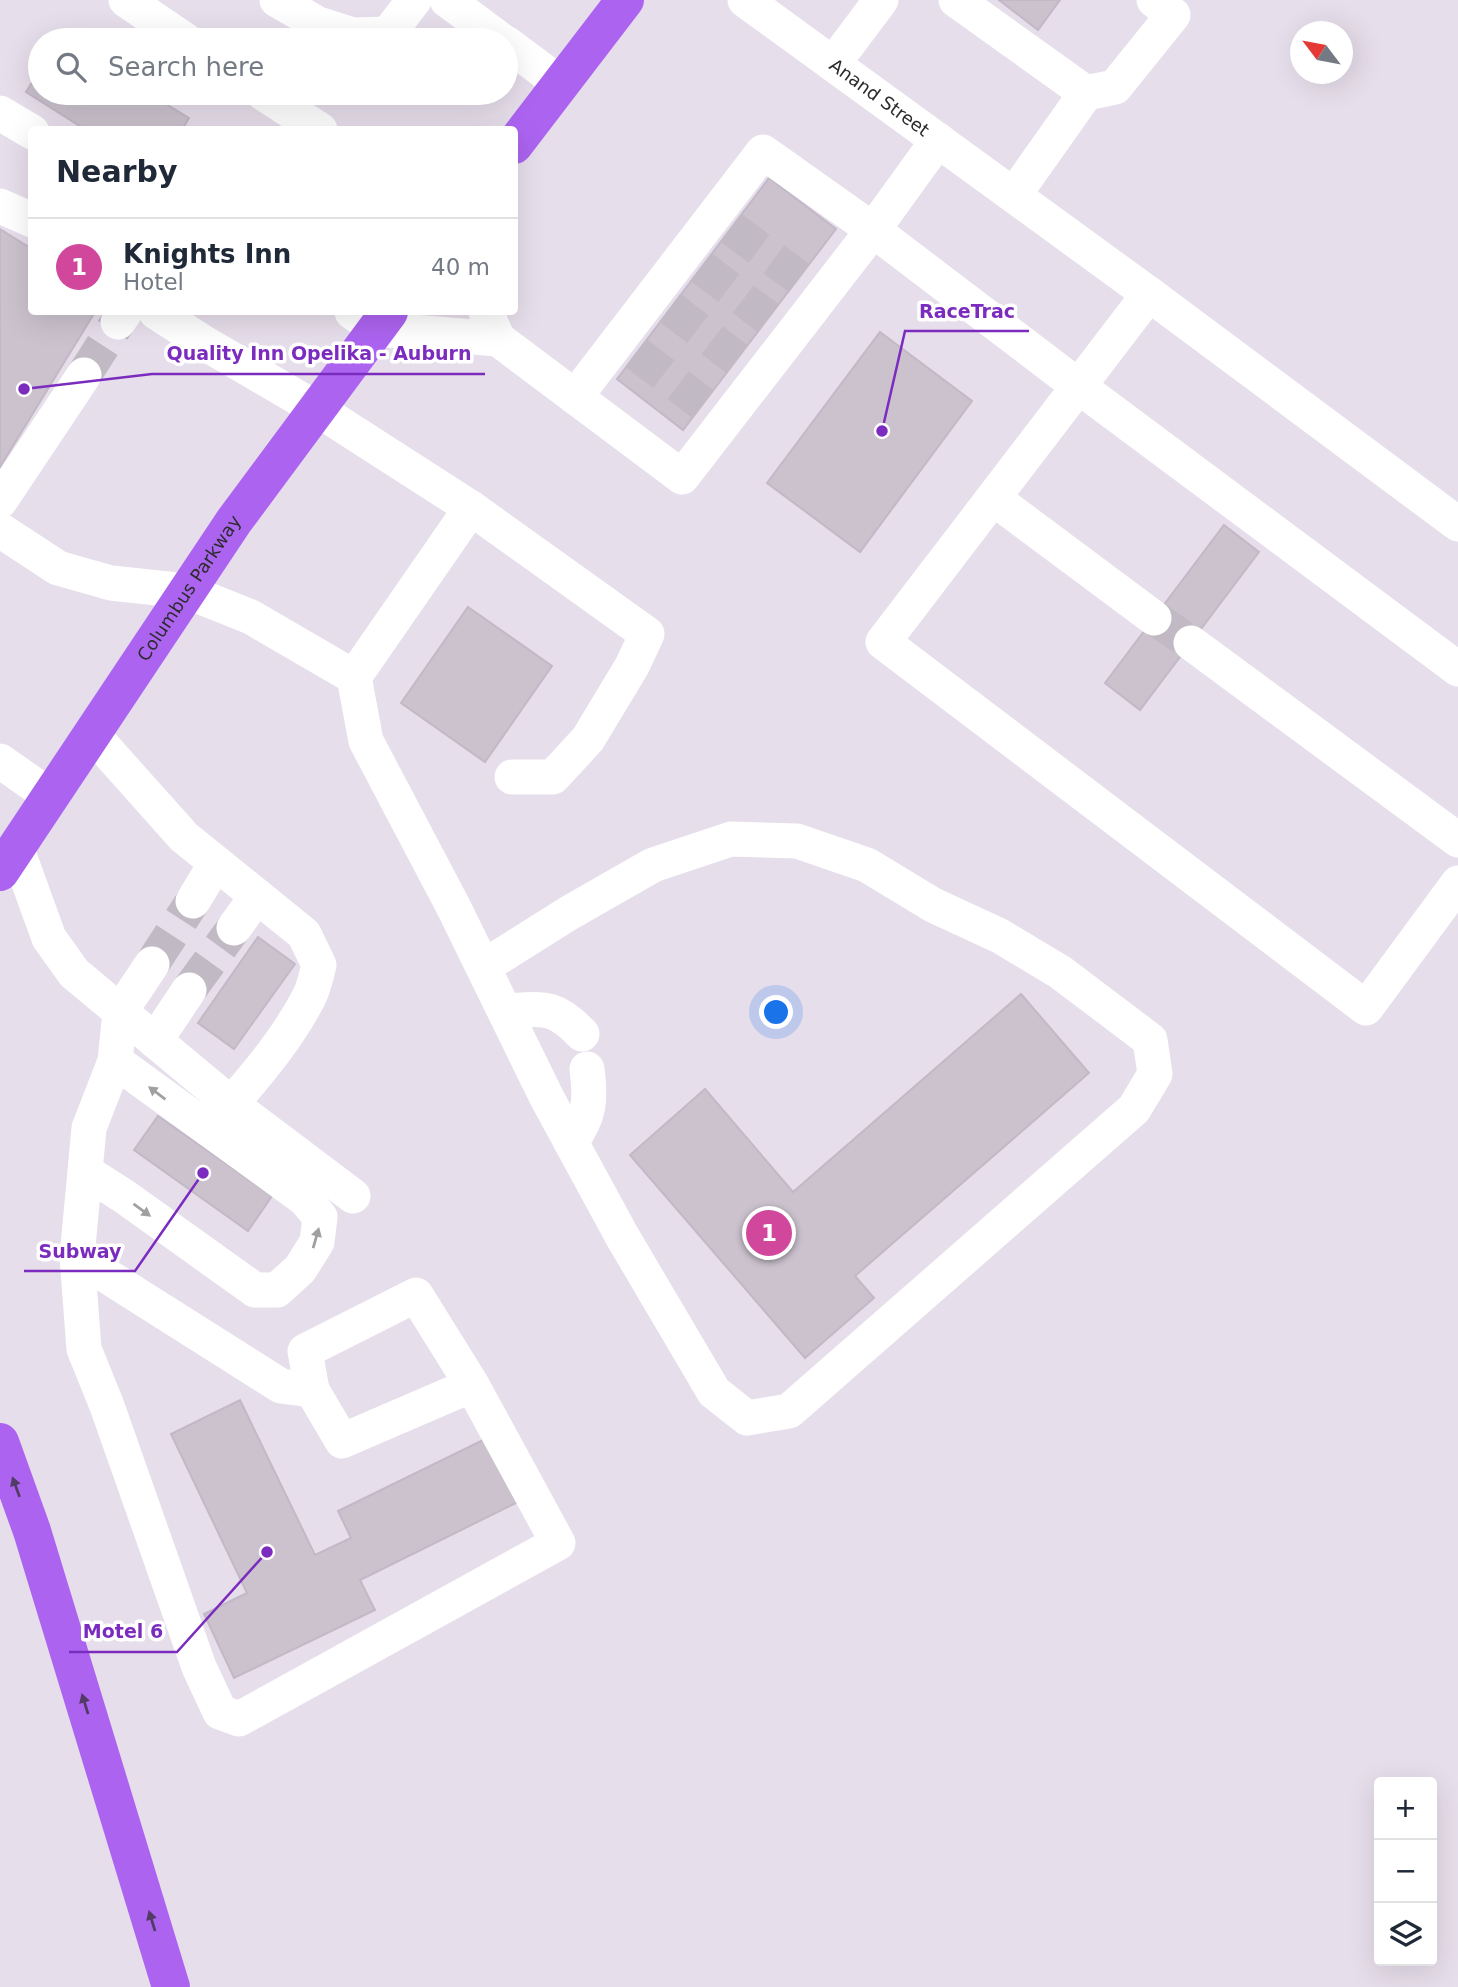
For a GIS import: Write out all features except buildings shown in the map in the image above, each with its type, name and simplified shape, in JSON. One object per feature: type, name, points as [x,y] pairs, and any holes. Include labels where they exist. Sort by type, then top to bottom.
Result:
[{"type":"highway","points":[[518,140],[625,0]]},
{"type":"highway","name":"Columbus Parkway","points":[[4,867],[186,591],[317,409],[373,317]]},
{"type":"highway","points":[[0,1441],[32,1531],[171,1987]]},
{"type":"street","points":[[125,0],[167,28]]},
{"type":"street","points":[[277,0],[318,24],[331,28]]},
{"type":"street","points":[[393,28],[414,0]]},
{"type":"street","points":[[447,0],[485,28]]},
{"type":"street","name":"Anand Street","points":[[745,0],[1149,294],[1458,524]]},
{"type":"street","points":[[833,64],[881,0]]},
{"type":"street","points":[[956,0],[1086,93]]},
{"type":"street","points":[[1014,195],[1086,93],[1115,87],[1164,7]]},
{"type":"street","points":[[518,52],[561,84]]},
{"type":"street","points":[[269,109],[310,126]]},
{"type":"street","points":[[0,113],[28,130]]},
{"type":"street","points":[[373,317],[492,325],[575,397],[682,477],[714,412],[811,287],[873,230],[938,139]]},
{"type":"street","points":[[575,397],[628,346],[662,302],[722,221],[763,152],[873,230],[1458,669]]},
{"type":"street","points":[[0,206],[28,218]]},
{"type":"street","points":[[1149,294],[883,642],[1366,1008],[1458,883]]},
{"type":"street","points":[[161,315],[317,409],[471,508],[647,634],[632,666],[588,738],[553,777],[512,777]]},
{"type":"street","points":[[0,501],[84,375]]},
{"type":"street","points":[[993,499],[1154,618]]},
{"type":"street","points":[[471,508],[354,677],[366,741],[571,1142],[622,1236],[714,1392],[747,1418],[789,1411],[1134,1109],[1155,1074],[1150,1040],[1060,972],[1000,936],[933,905],[867,865],[797,841],[731,839],[653,866],[569,913],[483,967]]},
{"type":"street","points":[[0,530],[58,568],[111,583],[186,591],[251,617],[354,677]]},
{"type":"street","points":[[1191,643],[1458,839]]},
{"type":"street","points":[[92,734],[184,837],[304,934],[319,965],[311,995],[286,1035],[255,1077],[230,1104]]},
{"type":"street","points":[[0,761],[50,796]]},
{"type":"street","points":[[193,901],[216,863]]},
{"type":"street","points":[[4,867],[74,973],[230,1104],[354,1196]]},
{"type":"street","points":[[234,928],[257,896]]},
{"type":"street","points":[[152,964],[120,1012],[115,1061],[89,1128],[77,1257],[84,1349],[107,1406],[199,1667],[220,1712],[239,1719],[558,1543],[472,1385],[415,1295],[305,1351],[312,1390],[342,1441],[472,1385]]},
{"type":"street","points":[[155,1041],[190,990]]},
{"type":"street","points":[[505,1011],[547,1009],[569,1020],[582,1034]]},
{"type":"street","points":[[86,1172],[255,1290],[277,1290],[300,1269],[317,1242],[320,1217],[305,1199],[115,1061]]},
{"type":"street","points":[[571,1142],[583,1125],[591,1098],[587,1069]]},
{"type":"street","points":[[77,1257],[281,1386],[312,1390]]},
{"type":"tunnel","points":[[731,228],[799,278]]},
{"type":"tunnel","points":[[701,267],[768,318]]},
{"type":"tunnel","points":[[670,308],[737,359]]},
{"type":"tunnel","points":[[84,375],[118,322]]},
{"type":"tunnel","points":[[636,353],[703,404]]},
{"type":"tunnel","points":[[1154,618],[1191,643]]},
{"type":"tunnel","points":[[152,964],[193,901]]},
{"type":"tunnel","points":[[189,990],[234,928]]},
{"type":"place","name":"Quality Inn Opelika - Auburn","points":[[24,389]]},
{"type":"place","name":"RaceTrac","points":[[882,431]]},
{"type":"place","name":"Subway","points":[[203,1173]]},
{"type":"place","name":"Knights Inn","points":[[769,1233]]},
{"type":"place","name":"Motel 6","points":[[267,1552]]}]
